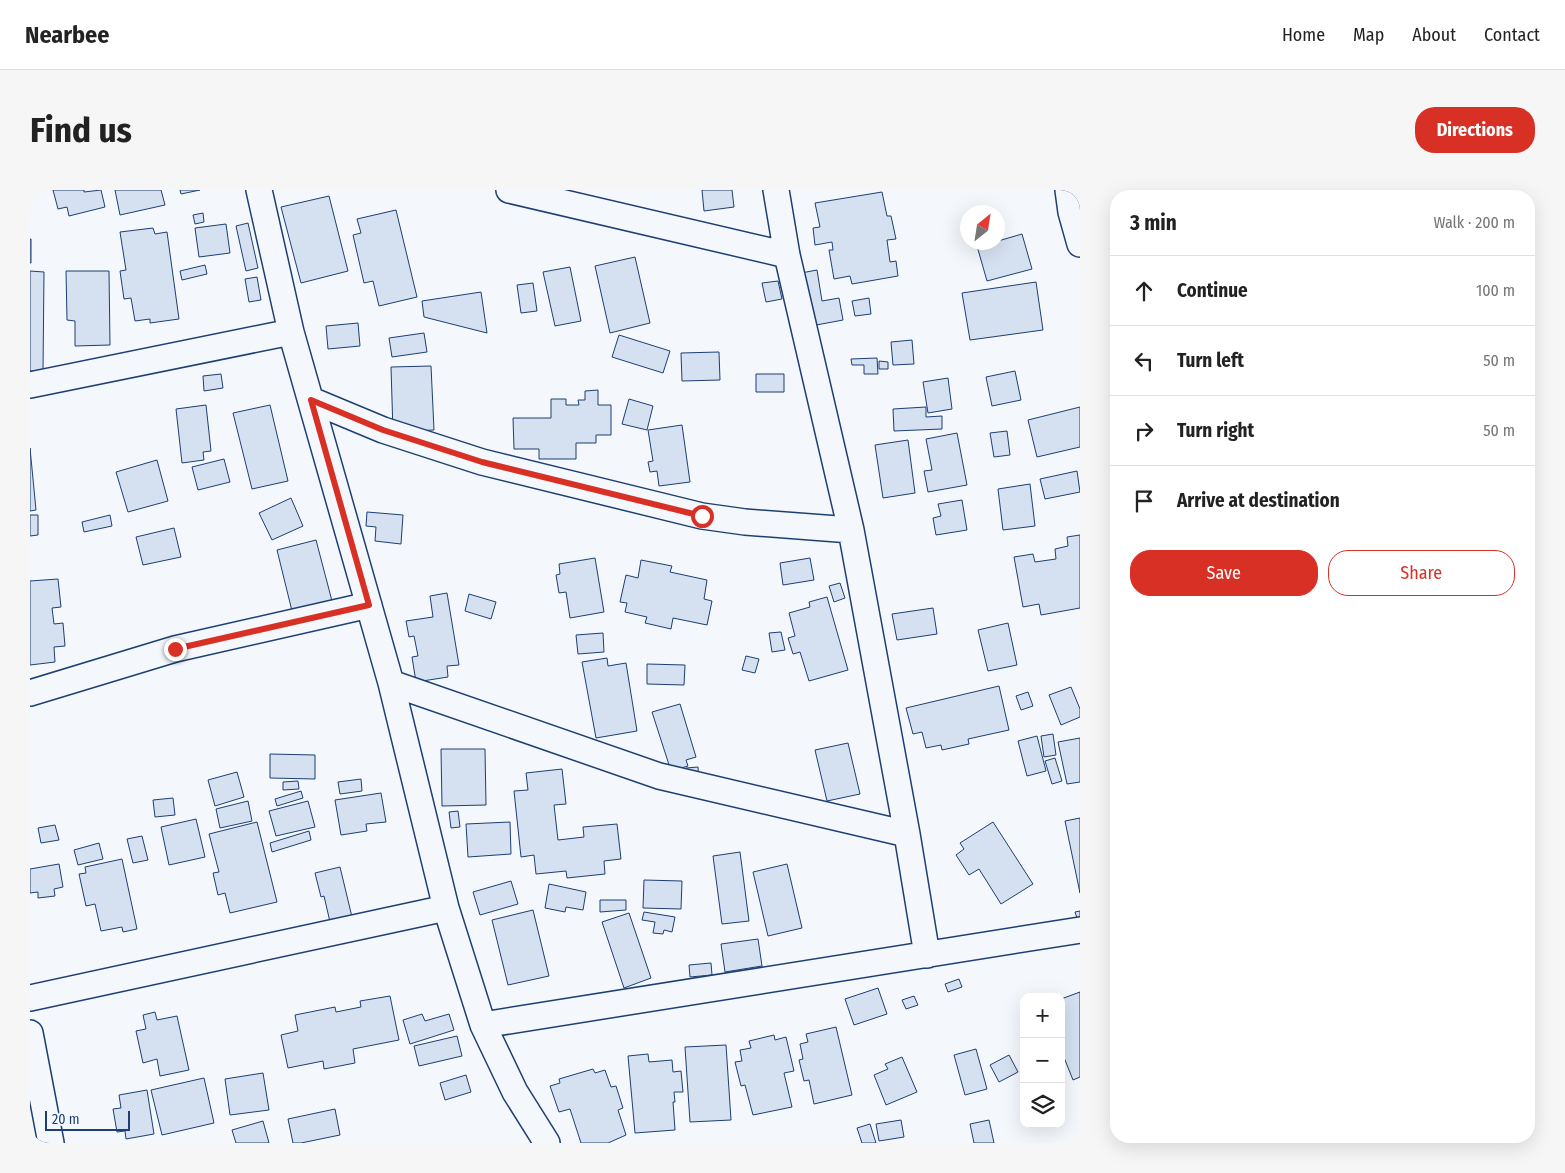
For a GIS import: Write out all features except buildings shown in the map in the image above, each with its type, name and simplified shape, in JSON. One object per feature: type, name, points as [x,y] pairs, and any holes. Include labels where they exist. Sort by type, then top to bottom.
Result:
[{"type":"street","points":[[259,190],[290,332],[391,683],[446,908],[483,1025],[515,1092],[547,1143]]},
{"type":"street","points":[[509,190],[787,255]]},
{"type":"street","points":[[776,190],[787,255],[851,530],[907,834],[927,955]]},
{"type":"street","points":[[1068,190],[1071,212],[1080,244]]},
{"type":"street","points":[[30,385],[290,332]]},
{"type":"street","points":[[311,400],[383,430],[482,462],[693,513],[745,522],[851,530]]},
{"type":"street","points":[[30,693],[175,649],[369,605]]},
{"type":"street","points":[[391,683],[659,776],[907,834]]},
{"type":"street","points":[[30,998],[446,908]]},
{"type":"street","points":[[483,1025],[1080,930]]},
{"type":"street","points":[[30,1033],[51,1143]]},
{"type":"route","points":[[175,649],[369,605],[311,400],[383,430],[482,462],[702,516]]}]
